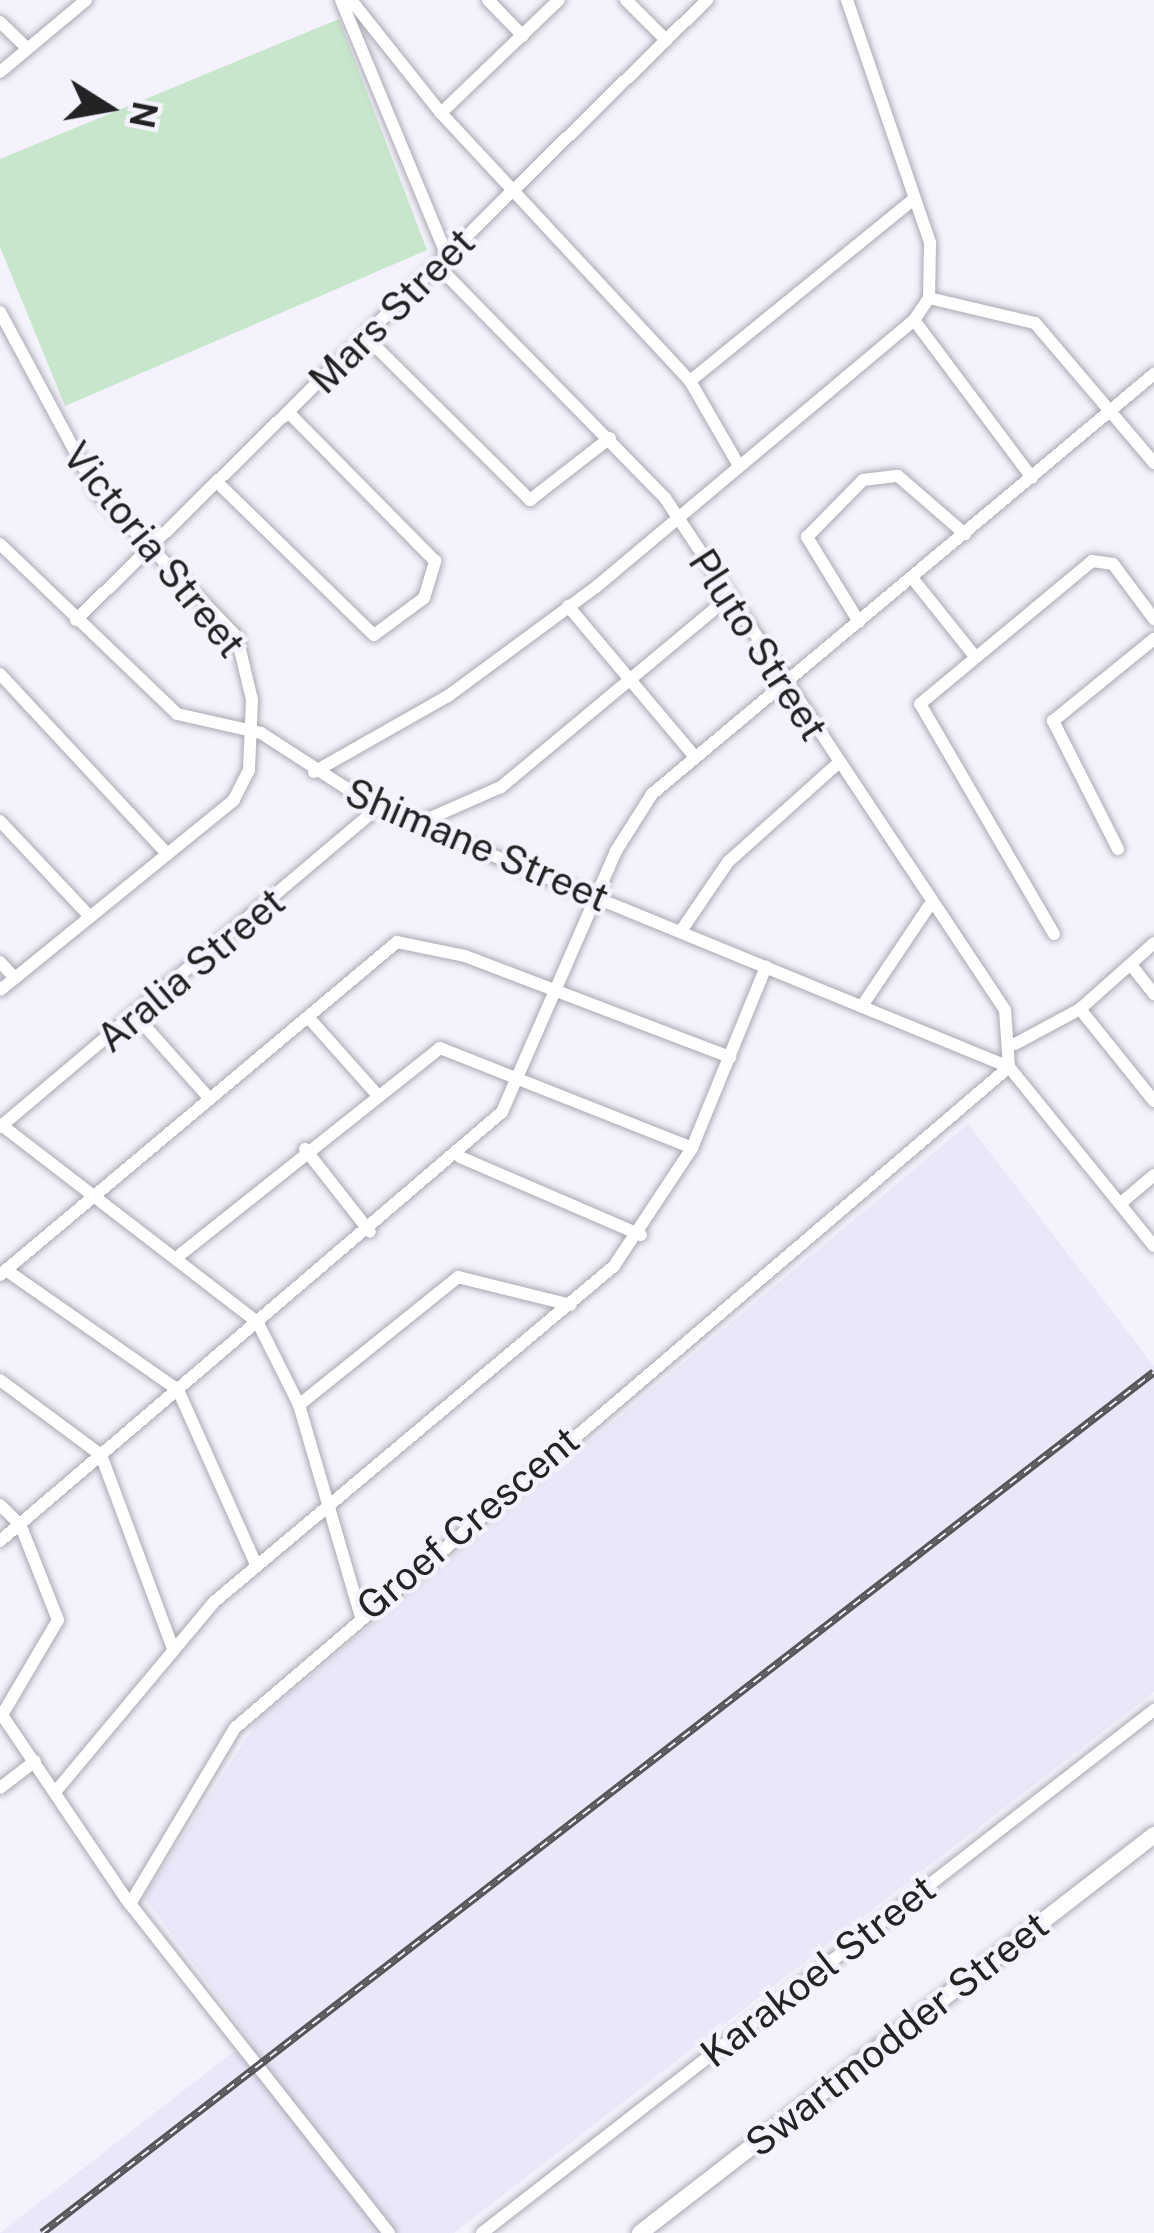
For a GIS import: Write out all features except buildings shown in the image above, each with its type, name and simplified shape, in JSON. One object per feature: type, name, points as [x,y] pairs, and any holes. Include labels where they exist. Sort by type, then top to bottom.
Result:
[{"type":"main road","name":"Swartmodder Street","points":[[640,2233],[1154,1835]]},
{"type":"street","points":[[0,72],[86,0]]},
{"type":"street","points":[[341,0],[442,261]]},
{"type":"street","points":[[351,0],[511,196],[690,381],[738,464]]},
{"type":"street","points":[[488,0],[523,36]]},
{"type":"street","points":[[441,113],[559,0]]},
{"type":"street","points":[[626,0],[666,40]]},
{"type":"street","name":"Mars Street","points":[[76,620],[706,0]]},
{"type":"street","points":[[314,772],[448,696],[568,606],[914,320],[929,298],[929,243],[847,0]]},
{"type":"street","points":[[0,22],[26,47]]},
{"type":"street","points":[[690,381],[913,200]]},
{"type":"street","name":"Pluto Street","points":[[442,261],[610,438],[676,517],[929,906],[1006,1010],[1015,1044]]},
{"type":"street","points":[[929,298],[1027,317],[1114,410],[1154,463]]},
{"type":"street","name":"Victoria Street","points":[[0,312],[60,436],[149,550],[245,650],[250,758]]},
{"type":"street","points":[[914,320],[1032,478]]},
{"type":"street","points":[[365,336],[530,500],[610,438]]},
{"type":"street","points":[[0,1540],[460,1157],[523,1080],[597,897],[640,810],[695,757],[1154,374]]},
{"type":"street","points":[[218,482],[374,635],[424,598],[436,561],[289,413]]},
{"type":"street","points":[[859,622],[807,537],[863,480],[898,476],[965,534]]},
{"type":"street","name":"Shimane Street","points":[[0,544],[160,705],[251,729],[377,808],[1009,1067]]},
{"type":"street","points":[[1054,934],[921,714],[924,695],[1092,561],[1113,564],[1154,619]]},
{"type":"street","points":[[913,579],[973,654]]},
{"type":"street","points":[[418,824],[501,787],[727,599]]},
{"type":"street","points":[[568,606],[632,674],[695,757]]},
{"type":"street","points":[[1118,849],[1053,721],[1154,639]]},
{"type":"street","points":[[0,674],[167,854]]},
{"type":"street","points":[[0,990],[233,800],[250,758],[282,748]]},
{"type":"street","points":[[681,931],[728,862],[836,765]]},
{"type":"street","name":"Aralia Street","points":[[0,1125],[136,1016],[377,808]]},
{"type":"street","points":[[0,821],[90,916]]},
{"type":"street","points":[[862,1006],[929,906]]},
{"type":"street","points":[[256,1564],[178,1390],[3,1272],[407,940],[730,1057]]},
{"type":"street","points":[[1154,944],[1080,1010],[1015,1044],[1009,1067],[1154,1246]]},
{"type":"street","points":[[0,962],[15,978]]},
{"type":"street","points":[[1132,966],[1154,994]]},
{"type":"street","points":[[56,1791],[173,1648],[256,1564],[571,1305],[640,1235],[692,1148],[766,967]]},
{"type":"street","points":[[1080,1010],[1154,1101]]},
{"type":"street","points":[[136,1016],[210,1099]]},
{"type":"street","points":[[308,1017],[374,1091]]},
{"type":"street","points":[[181,1254],[374,1091],[440,1048],[692,1148]]},
{"type":"street","name":"Groef Crescent","points":[[130,1904],[155,1846],[252,1706],[1009,1067]]},
{"type":"street","points":[[0,1125],[181,1254],[258,1323],[299,1405],[360,1614]]},
{"type":"street","points":[[305,1149],[370,1232]]},
{"type":"street","points":[[460,1157],[640,1235]]},
{"type":"street","points":[[1120,1203],[1154,1175]]},
{"type":"street","points":[[299,1405],[458,1277],[571,1305]]},
{"type":"street","points":[[0,1380],[101,1455],[173,1648]]},
{"type":"street","points":[[0,1505],[20,1524],[58,1620],[1,1713],[130,1904],[389,2233]]},
{"type":"street","name":"Karakoel Street","points":[[482,2233],[1154,1710]]},
{"type":"street","points":[[0,1788],[35,1761]]},
{"type":"shaded area","points":[[968,1124],[1154,1366],[1154,1692],[454,2233],[0,2233],[250,2039],[144,1897],[259,1719]]},
{"type":"green space","points":[[339,19],[427,250],[65,406],[0,247],[0,159]]},
{"type":"railway","points":[[42,2233],[1154,1372]]}]
